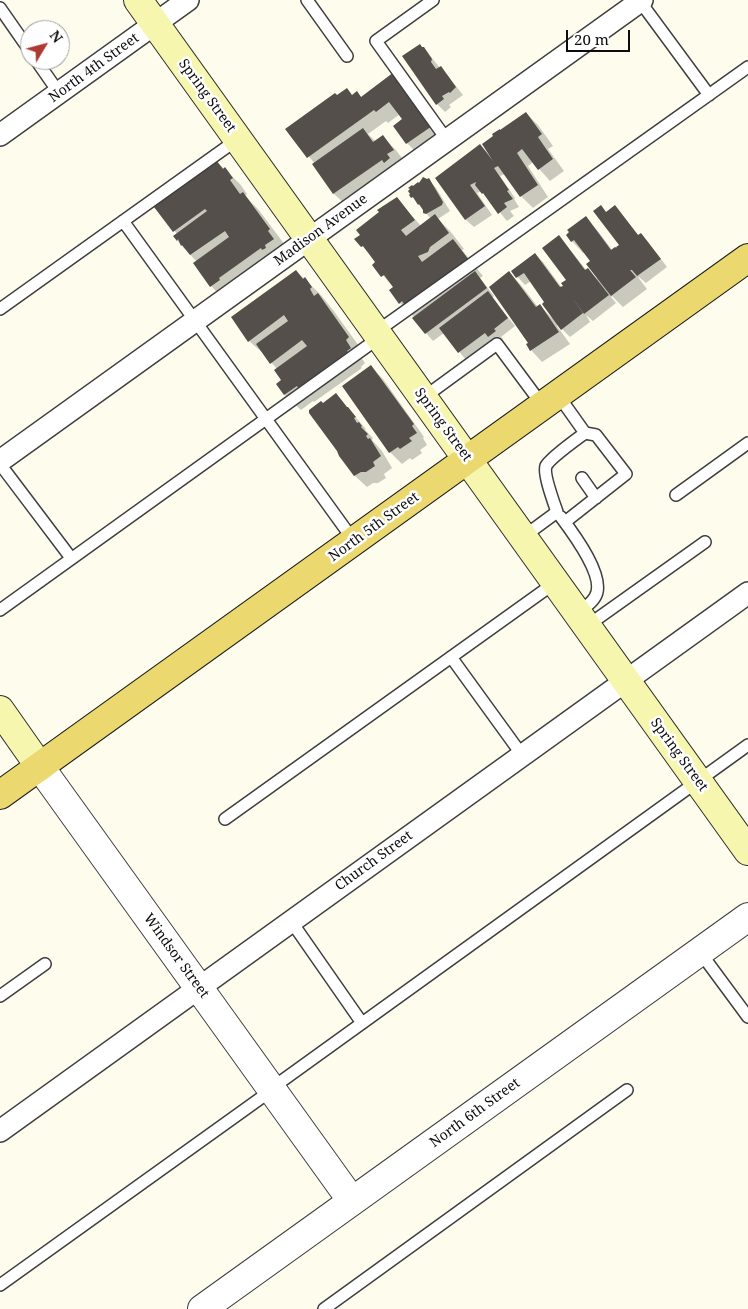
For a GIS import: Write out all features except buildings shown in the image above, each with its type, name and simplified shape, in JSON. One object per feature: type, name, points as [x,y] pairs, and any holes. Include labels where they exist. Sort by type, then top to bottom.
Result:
[{"type":"main road","name":"Spring Street","points":[[138,0],[423,398],[469,459],[748,851]]},
{"type":"main road","name":"North 5th Street","points":[[0,795],[748,258]]},
{"type":"main road","name":"Windsor Street","points":[[0,710],[40,766]]},
{"type":"street","name":"North 4th Street","points":[[0,135],[188,0]]},
{"type":"street","name":"Madison Avenue","points":[[0,462],[640,0]]},
{"type":"street","name":"Church Street","points":[[0,1131],[748,593]]},
{"type":"street","name":"Windsor Street","points":[[40,766],[352,1201]]},
{"type":"street","name":"North 6th Street","points":[[202,1309],[748,917]]},
{"type":"lane","points":[[307,0],[347,56]]},
{"type":"lane","points":[[433,0],[376,41],[447,140]]},
{"type":"lane","points":[[640,0],[709,95]]},
{"type":"lane","points":[[0,8],[20,37]]},
{"type":"lane","points":[[0,610],[266,418],[378,334],[748,68]]},
{"type":"lane","points":[[43,70],[59,93]]},
{"type":"lane","points":[[0,309],[238,139]]},
{"type":"lane","points":[[123,221],[354,541]]},
{"type":"lane","points":[[423,398],[497,344],[585,433],[596,434],[626,474],[565,522]]},
{"type":"lane","points":[[582,620],[596,596],[598,584],[589,560],[557,512],[546,473],[546,466],[564,455],[585,433]]},
{"type":"lane","points":[[676,495],[748,443]]},
{"type":"lane","points":[[0,462],[72,558]]},
{"type":"lane","points":[[582,478],[596,498]]},
{"type":"lane","points":[[524,537],[557,512]]},
{"type":"lane","points":[[582,620],[705,542]]},
{"type":"lane","points":[[225,819],[556,582]]},
{"type":"lane","points":[[451,656],[522,755]]},
{"type":"lane","points":[[0,1285],[748,745]]},
{"type":"lane","points":[[291,921],[362,1023]]},
{"type":"lane","points":[[700,952],[748,1017]]},
{"type":"lane","points":[[0,996],[45,964]]},
{"type":"lane","points":[[324,1309],[626,1090]]}]
